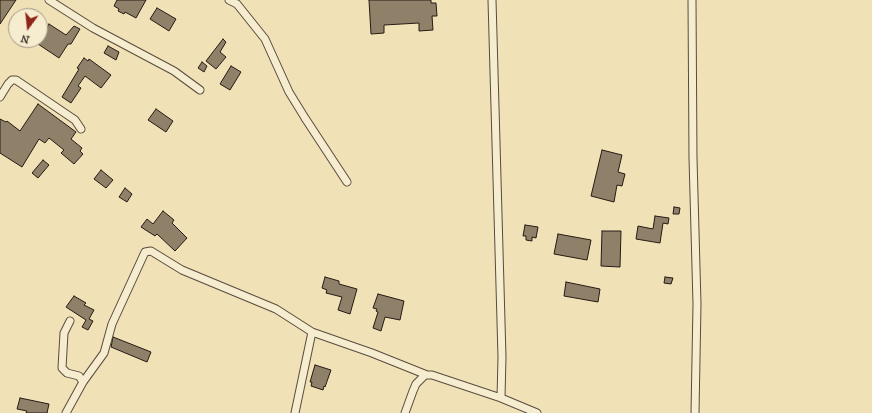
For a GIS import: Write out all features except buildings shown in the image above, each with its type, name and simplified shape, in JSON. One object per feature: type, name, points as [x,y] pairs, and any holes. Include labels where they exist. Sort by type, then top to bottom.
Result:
[{"type":"street","points":[[49,0],[93,28],[174,71],[200,90]]},
{"type":"street","points":[[229,0],[236,4],[265,39],[290,92],[305,118],[347,182]]},
{"type":"street","points":[[492,0],[502,357],[501,398]]},
{"type":"street","points":[[692,0],[693,158],[697,304],[695,413]]},
{"type":"street","points":[[0,97],[8,84],[12,80],[16,80],[76,120],[81,129]]},
{"type":"street","points":[[66,413],[83,382],[104,353],[112,324],[145,252],[151,251],[182,270],[276,309],[312,332],[372,353],[427,375],[432,375],[501,398],[537,413]]},
{"type":"street","points":[[70,321],[64,333],[62,368],[66,373],[79,376],[83,382]]},
{"type":"street","points":[[295,413],[312,332]]},
{"type":"street","points":[[405,413],[416,384],[425,375],[427,375]]}]
